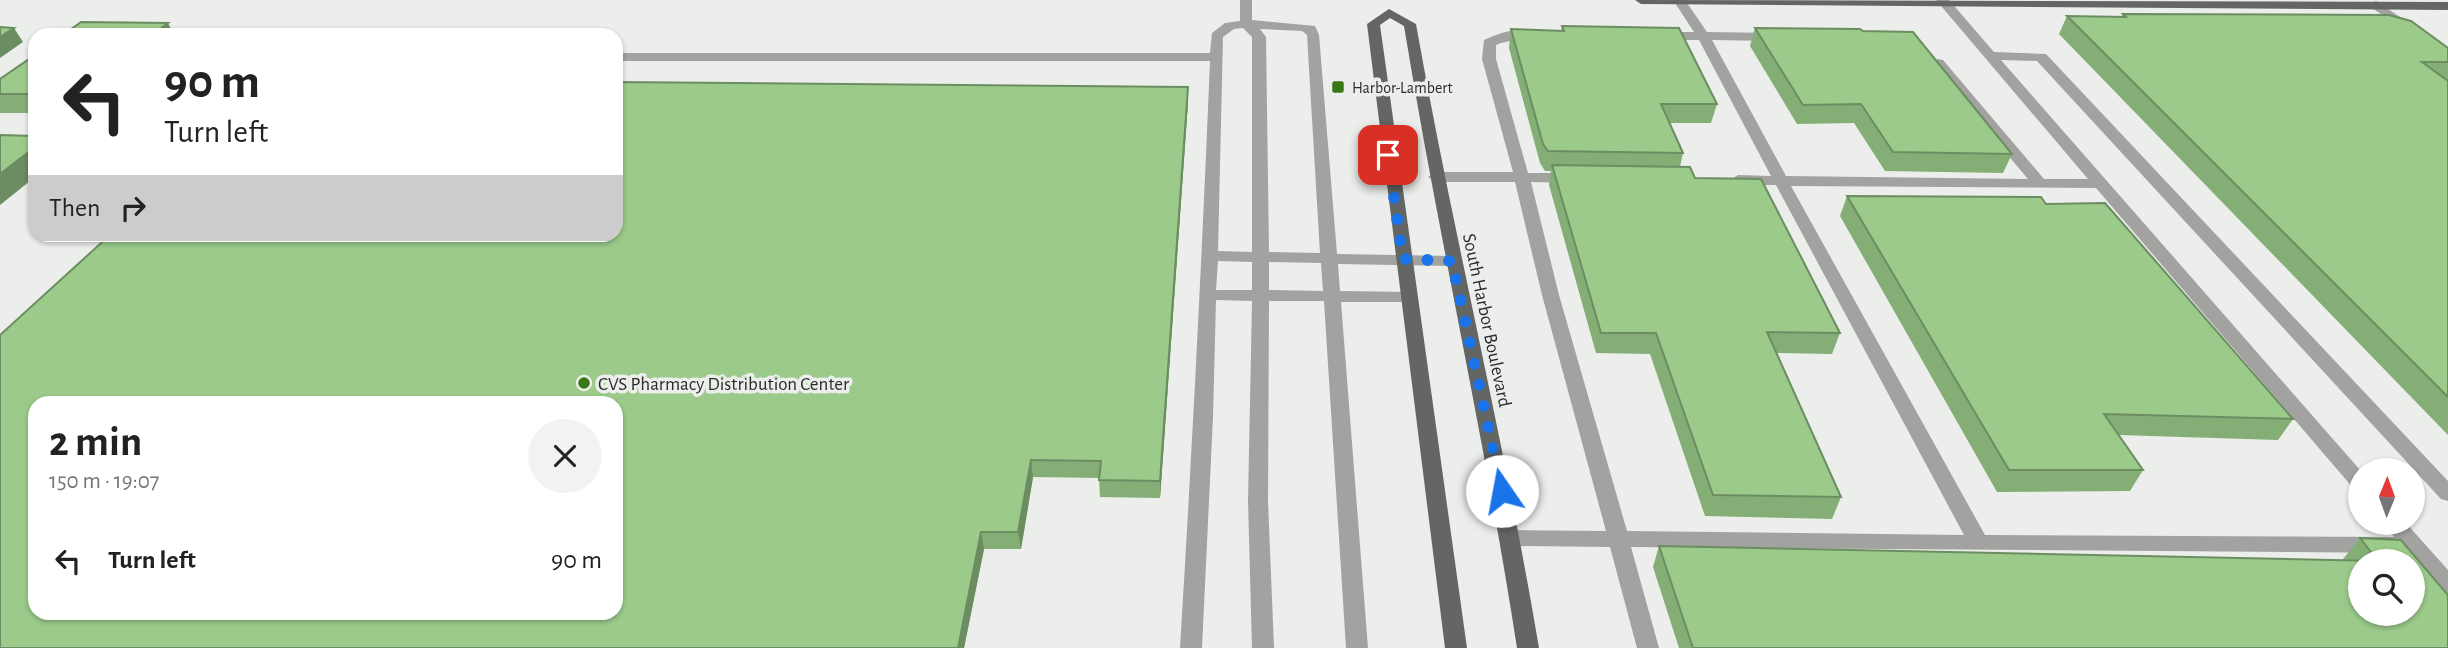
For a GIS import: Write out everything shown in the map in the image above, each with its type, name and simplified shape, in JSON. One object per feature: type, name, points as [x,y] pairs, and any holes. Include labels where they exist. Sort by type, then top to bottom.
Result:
[{"type":"main road","points":[[1641,0],[2305,2],[2448,6]]},
{"type":"main road","name":"South Harbor Boulevard","points":[[1456,648],[1373,24],[1387,6],[1410,24],[1452,261],[1511,538],[1528,648]]},
{"type":"lane","points":[[1246,0],[1246,24]]},
{"type":"lane","points":[[1679,0],[1703,36],[1979,543]]},
{"type":"lane","points":[[1942,0],[2348,469]]},
{"type":"lane","points":[[2376,5],[2448,55]]},
{"type":"lane","points":[[1246,24],[1258,33],[1259,37],[1261,295],[1258,501],[1263,648]]},
{"type":"lane","points":[[1191,648],[1211,256],[1217,36],[1230,26],[1246,24],[1303,27],[1310,29],[1313,35],[1357,648]]},
{"type":"lane","points":[[1545,35],[1506,35],[1489,43],[1489,59],[1521,177],[1539,260],[1621,540],[1648,648]]},
{"type":"lane","points":[[1650,36],[1797,37]]},
{"type":"lane","points":[[1926,49],[2040,184]]},
{"type":"lane","points":[[1991,56],[2041,57],[2448,494]]},
{"type":"lane","points":[[623,57],[1216,57]]},
{"type":"lane","points":[[1436,177],[1590,178]]},
{"type":"lane","points":[[1726,180],[2100,183]]},
{"type":"lane","points":[[1211,256],[1452,261]]},
{"type":"lane","points":[[1208,295],[1332,294],[1409,297]]},
{"type":"lane","points":[[2405,536],[2448,585]]},
{"type":"lane","points":[[1511,538],[2413,545]]},
{"type":"building","points":[[2123,14],[2389,15],[2411,21],[2448,48],[2448,62],[2422,62],[2448,81],[2448,397],[2067,16],[2126,17]]},
{"type":"building","points":[[81,22],[168,23],[161,28],[73,28]]},
{"type":"building","points":[[1562,26],[1679,28],[1717,104],[1661,104],[1683,153],[1548,151],[1543,144],[1511,29],[1564,31]]},
{"type":"building","points":[[0,27],[14,28],[0,37]]},
{"type":"building","points":[[1755,28],[1913,32],[2012,154],[1893,152],[1861,104],[1803,105]]},
{"type":"building","points":[[28,60],[28,94],[0,94],[0,79]]},
{"type":"building","name":"CVS Pharmacy Distribution Center","points":[[623,82],[1188,87],[1160,481],[1099,480],[1101,461],[1031,460],[1018,532],[981,532],[958,648],[0,648],[0,335],[102,242],[623,242]]},
{"type":"building","points":[[0,135],[28,136],[28,152],[0,174]]},
{"type":"building","points":[[1552,165],[1690,167],[1695,178],[1761,179],[1840,333],[1767,332],[1841,497],[1713,495],[1656,333],[1601,333]]},
{"type":"building","points":[[1847,196],[2041,197],[2046,204],[2105,203],[2293,419],[2104,414],[2143,470],[2009,470]]},
{"type":"building","points":[[2360,538],[2401,540],[2409,549],[2369,549]]},
{"type":"building","points":[[1659,546],[2348,560],[2348,626],[2425,626],[2425,568],[2448,595],[2448,648],[1693,648]]},
{"type":"place","name":"Harbor-Lambert","points":[[1338,87]]},
{"type":"place","name":"CVS Pharmacy Distribution Center","points":[[584,383]]},
{"type":"route","points":[[1388,155],[1403,259],[1452,261],[1502,491]]}]
